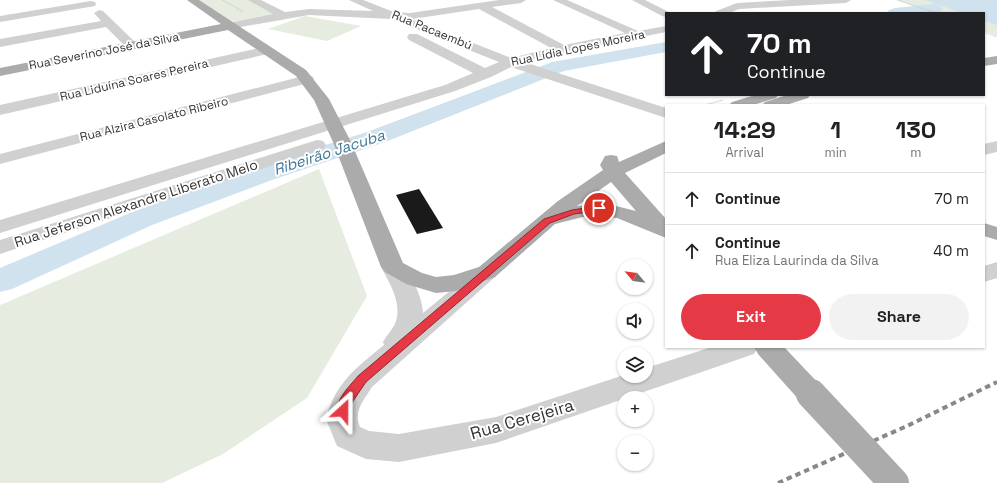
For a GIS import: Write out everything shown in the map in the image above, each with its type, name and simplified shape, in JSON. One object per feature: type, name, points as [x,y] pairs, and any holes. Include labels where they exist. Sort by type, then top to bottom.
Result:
[{"type":"main road","points":[[192,0],[268,50],[301,73],[307,79],[321,99],[341,140],[393,267],[414,279],[436,285],[456,283],[487,272],[564,206],[613,172],[665,146]]},
{"type":"main road","name":"Rua Severino José da Silva","points":[[0,72],[209,30],[233,28]]},
{"type":"main road","points":[[985,62],[997,60]]},
{"type":"main road","points":[[985,69],[997,67]]},
{"type":"main road","points":[[740,104],[768,96]]},
{"type":"main road","points":[[773,104],[800,96]]},
{"type":"main road","points":[[665,132],[613,158],[609,162],[613,172],[665,231]]},
{"type":"main road","points":[[547,221],[572,212],[599,208],[627,214],[646,221],[665,231]]},
{"type":"main road","points":[[985,229],[997,234]]},
{"type":"main road","points":[[769,348],[894,483]]},
{"type":"street","points":[[253,0],[284,15]]},
{"type":"street","name":"Rua Pacaembú","points":[[355,0],[510,62],[665,113]]},
{"type":"street","points":[[397,16],[521,0]]},
{"type":"street","points":[[558,0],[636,34]]},
{"type":"street","points":[[637,0],[665,14]]},
{"type":"street","points":[[722,0],[737,6]]},
{"type":"street","points":[[722,12],[737,6],[846,0]]},
{"type":"street","points":[[0,19],[86,2],[132,46]]},
{"type":"street","points":[[322,2],[389,28]]},
{"type":"street","points":[[481,6],[562,49]]},
{"type":"street","name":"Rua Severino José da Silva","points":[[233,28],[284,15],[309,12],[397,16]]},
{"type":"street","points":[[0,43],[109,23]]},
{"type":"street","name":"Rua Lídia Lopes Moreira","points":[[341,140],[450,88],[486,74],[510,62],[562,49],[665,29]]},
{"type":"street","points":[[404,33],[419,39],[486,74]]},
{"type":"street","name":"Rua Liduína Soares Pereira","points":[[0,110],[268,50]]},
{"type":"street","name":"Rua Alzira Casolato Ribeiro","points":[[0,158],[307,79]]},
{"type":"street","name":"Rua Jeferson Alexandre Liberato Melo","points":[[0,227],[341,140]]},
{"type":"street","name":"Rua Jeferson Alexandre Liberato Melo","points":[[0,247],[341,140]]},
{"type":"street","points":[[985,150],[997,146]]},
{"type":"street","name":"Rua Cerejeira","points":[[372,370],[405,331],[410,321],[408,300],[393,267]]},
{"type":"street","points":[[985,274],[997,269]]},
{"type":"street","name":"Rua Cerejeira","points":[[487,272],[372,370],[358,384],[345,402],[341,420],[348,436],[366,445],[399,448],[496,430],[741,348]]},
{"type":"path","points":[[223,0],[248,14]]},
{"type":"path","points":[[895,0],[929,12]]},
{"type":"path","points":[[898,0],[933,12]]},
{"type":"path","points":[[985,32],[997,37]]},
{"type":"shaded area","points":[[196,0],[250,0],[275,14],[237,22],[229,21]]},
{"type":"shaded area","points":[[896,0],[997,0],[997,36],[985,31],[985,12],[930,12]]},
{"type":"shaded area","points":[[305,16],[361,26],[327,41],[268,29]]},
{"type":"shaded area","points":[[319,169],[367,296],[307,398],[223,454],[162,483],[0,483],[0,305]]},
{"type":"water","points":[[925,0],[997,0],[997,25],[985,21],[985,12],[959,12]]},
{"type":"building","points":[[419,189],[443,228],[417,234],[396,195]]},
{"type":"waterway","name":"Ribeirão Jacuba","points":[[905,12],[935,9]]},
{"type":"waterway","name":"Ribeirão Jacuba","points":[[0,281],[141,219],[262,174],[376,137],[559,66],[665,47]]},
{"type":"railway","points":[[778,483],[907,426],[997,382]]},
{"type":"route","points":[[343,411],[345,402],[362,379],[547,221],[572,212],[599,208]]}]
